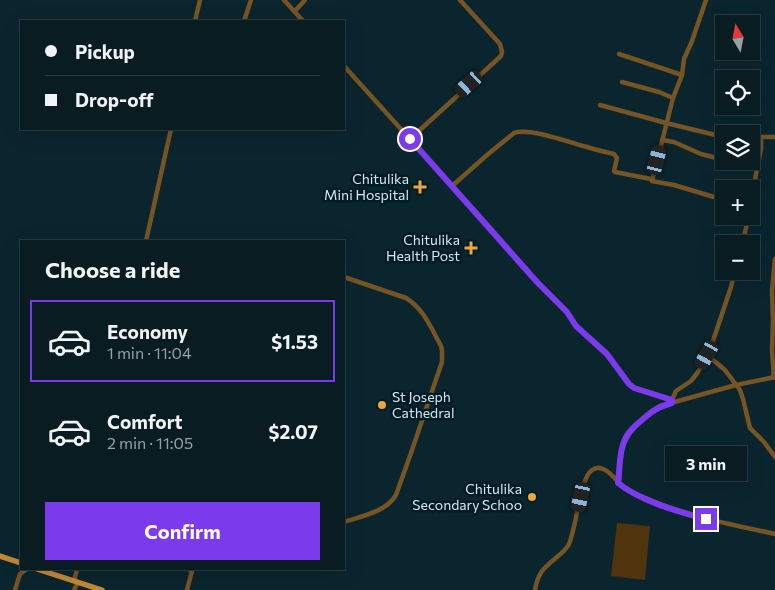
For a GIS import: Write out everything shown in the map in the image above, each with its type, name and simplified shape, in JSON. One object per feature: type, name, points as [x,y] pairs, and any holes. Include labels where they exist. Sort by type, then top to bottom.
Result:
[{"type":"main road","points":[[0,556],[20,563]]},
{"type":"main road","points":[[40,570],[102,590]]},
{"type":"street","points":[[196,20],[200,0]]},
{"type":"street","points":[[244,20],[251,0]]},
{"type":"street","points":[[279,0],[286,2],[303,20]]},
{"type":"street","points":[[295,11],[305,0]]},
{"type":"street","points":[[410,139],[502,56],[500,44],[460,0]]},
{"type":"street","points":[[652,181],[673,98],[682,75],[684,59],[706,0]]},
{"type":"street","points":[[619,54],[682,75]]},
{"type":"street","points":[[345,67],[537,282],[567,312],[576,326],[607,354],[629,384],[634,388],[672,401]]},
{"type":"street","points":[[622,82],[659,92],[673,98]]},
{"type":"street","points":[[600,105],[715,135]]},
{"type":"street","points":[[146,240],[171,130]]},
{"type":"street","points":[[452,186],[518,131],[541,134],[614,154],[617,158],[615,172],[651,179],[652,181],[674,185],[715,197]]},
{"type":"street","points":[[760,154],[761,137],[775,137]]},
{"type":"street","points":[[662,140],[674,142],[701,154],[715,158]]},
{"type":"street","points":[[618,483],[625,439],[652,410],[672,401],[736,385],[774,378],[772,292],[775,259]]},
{"type":"street","points":[[345,277],[406,298],[412,302],[423,314],[441,346],[442,362],[412,453],[392,502],[385,507],[345,522]]},
{"type":"street","points":[[672,401],[676,391],[691,381],[698,372],[707,355],[732,280]]},
{"type":"street","points":[[707,355],[724,370],[736,385],[742,394],[750,428],[775,457]]},
{"type":"street","points":[[535,590],[539,573],[568,546],[584,485],[591,471],[596,468],[602,468],[609,472],[626,489],[658,504],[694,516],[775,534]]},
{"type":"street","points":[[15,590],[20,574],[26,570]]},
{"type":"street","points":[[74,590],[77,570]]},
{"type":"street","points":[[187,590],[190,570]]},
{"type":"shaded area","points":[[617,523],[650,526],[645,580],[611,576]]},
{"type":"place","name":"Chitulika Mini Hospital","points":[[420,187]]},
{"type":"place","name":"Chitulika Health Post","points":[[471,248]]},
{"type":"place","name":"St Joseph Cathedral","points":[[382,405]]},
{"type":"place","name":"Chitulika Secondary Schoo","points":[[532,497]]},
{"type":"route","points":[[410,139],[537,282],[567,312],[576,326],[607,354],[629,384],[634,388],[672,400],[672,403],[652,410],[635,426],[625,439],[618,483],[626,489],[658,504],[706,519]]}]
